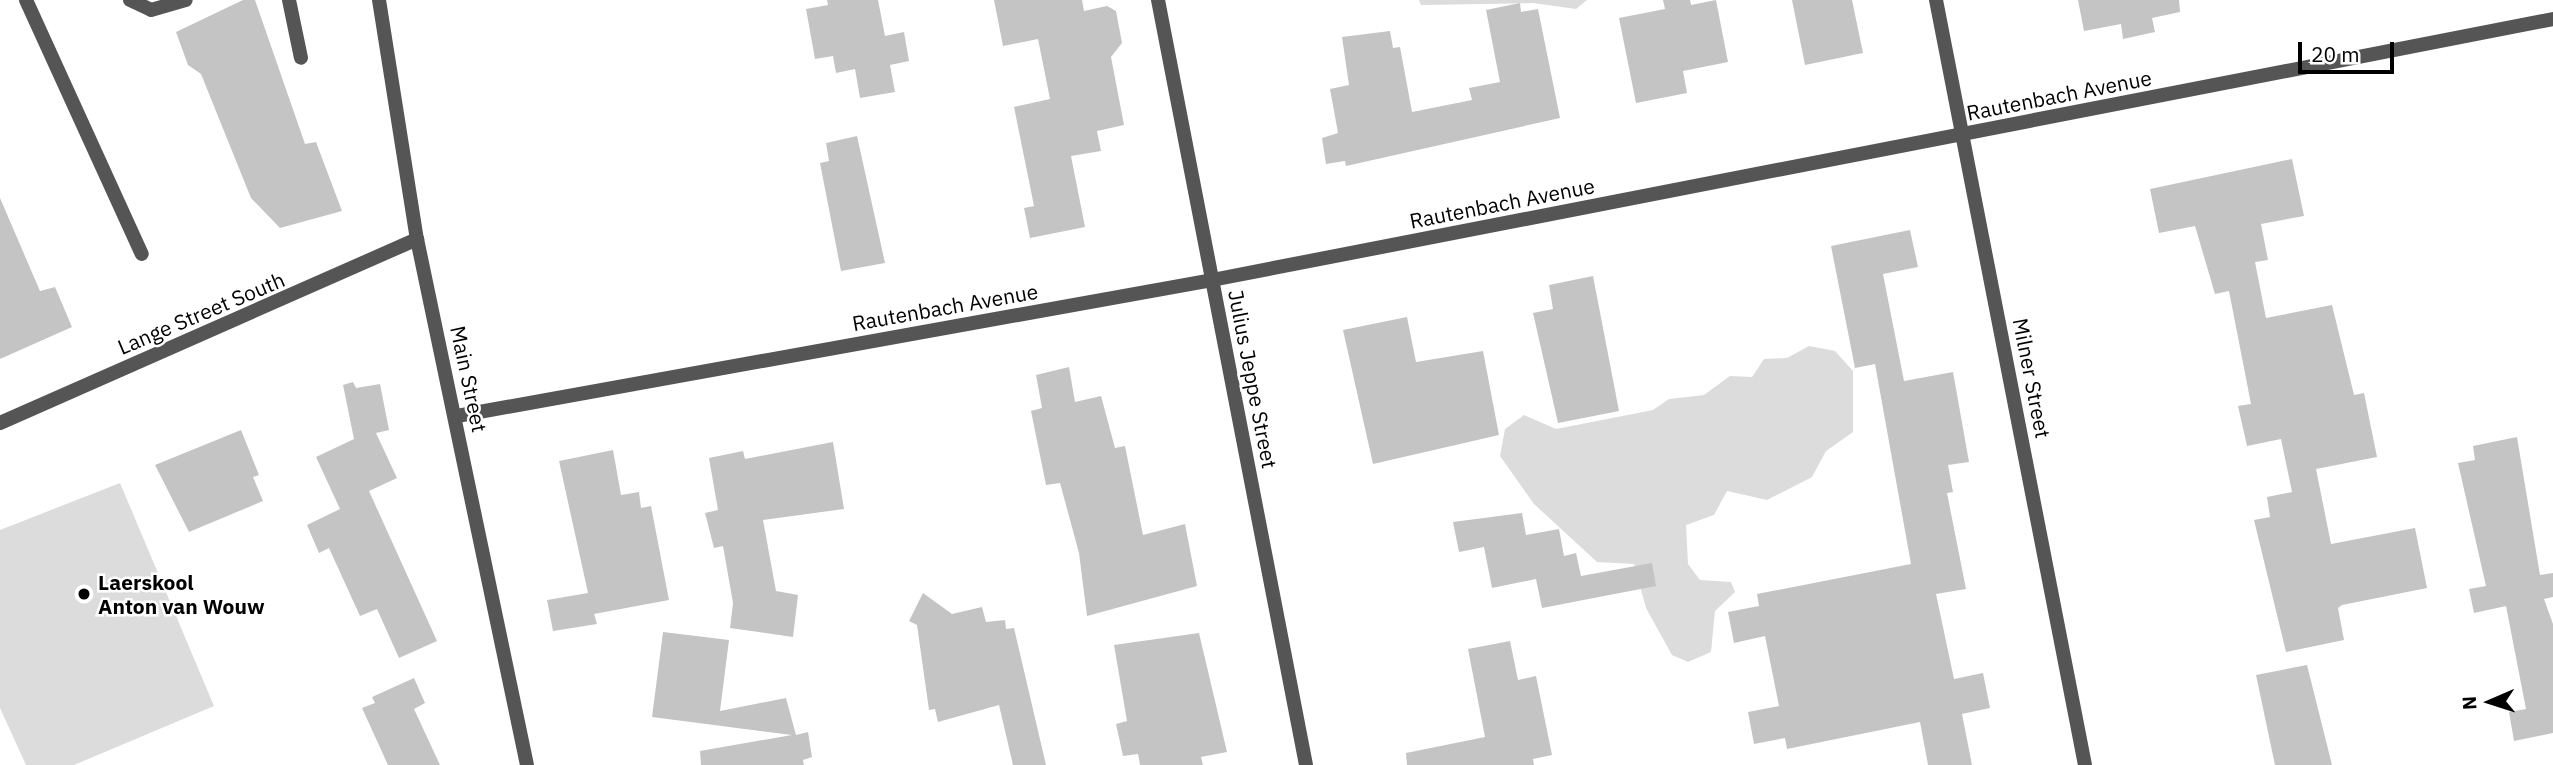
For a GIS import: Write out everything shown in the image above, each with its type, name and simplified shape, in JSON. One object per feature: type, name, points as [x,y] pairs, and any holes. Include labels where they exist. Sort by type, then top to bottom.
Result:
[{"type":"street","points":[[26,0],[142,254]]},
{"type":"street","points":[[130,0],[151,10],[186,0]]},
{"type":"street","points":[[289,0],[301,58]]},
{"type":"street","name":"Main Street","points":[[379,0],[417,239],[457,416],[527,765]]},
{"type":"street","name":"Julius Jeppe Street","points":[[1158,0],[1306,765]]},
{"type":"street","name":"Milner Street","points":[[1936,0],[2085,765]]},
{"type":"street","name":"Rautenbach Avenue","points":[[457,416],[1212,281],[2553,19]]},
{"type":"street","name":"Lange Street South","points":[[0,423],[417,239]]},
{"type":"shaded area","points":[[1419,0],[1587,0],[1576,9],[1533,3],[1421,5]]},
{"type":"shaded area","points":[[1809,346],[1835,351],[1853,371],[1853,432],[1826,451],[1812,477],[1767,500],[1727,491],[1714,515],[1686,525],[1688,564],[1700,580],[1731,582],[1735,592],[1715,611],[1711,652],[1688,662],[1672,655],[1646,608],[1634,564],[1597,562],[1534,504],[1500,456],[1505,429],[1524,415],[1556,429],[1653,410],[1669,399],[1704,395],[1730,376],[1752,377],[1764,359],[1787,358]]},
{"type":"shaded area","name":"Laerskool Anton van Wouw","points":[[120,483],[214,706],[74,765],[26,765],[0,708],[0,530]]},
{"type":"building","points":[[243,0],[255,0],[305,144],[316,142],[342,211],[280,228],[251,198],[201,74],[188,65],[176,32]]},
{"type":"building","points":[[827,0],[878,0],[885,36],[904,32],[909,61],[890,65],[895,92],[860,98],[855,69],[836,73],[833,56],[815,59],[806,9],[828,5]]},
{"type":"building","points":[[994,0],[1082,0],[1084,11],[1107,6],[1116,11],[1122,43],[1111,57],[1124,125],[1097,131],[1101,151],[1071,156],[1085,227],[1030,238],[1024,208],[1034,206],[1014,107],[1050,99],[1038,39],[1003,46]]},
{"type":"building","points":[[1663,0],[1690,0],[1691,5],[1716,0],[1728,62],[1683,71],[1687,93],[1636,103],[1619,18],[1665,9]]},
{"type":"building","points":[[1792,0],[1852,0],[1863,53],[1805,65]]},
{"type":"building","points":[[2078,0],[2179,0],[2180,12],[2152,18],[2155,32],[2123,39],[2121,24],[2084,31]]},
{"type":"building","points":[[1520,3],[1521,12],[1538,9],[1560,118],[1346,166],[1345,161],[1326,164],[1322,138],[1338,133],[1330,89],[1349,85],[1342,37],[1390,31],[1393,48],[1400,47],[1412,112],[1472,100],[1469,88],[1500,82],[1486,10]]},
{"type":"building","points":[[857,136],[885,263],[841,271],[820,163],[829,161],[826,143]]},
{"type":"building","points":[[2292,159],[2304,216],[2261,224],[2268,260],[2255,262],[2266,318],[2332,305],[2354,395],[2364,393],[2377,457],[2316,469],[2331,544],[2415,528],[2427,588],[2342,605],[2338,608],[2344,640],[2286,652],[2254,520],[2270,517],[2267,497],[2292,492],[2281,439],[2247,446],[2238,406],[2251,404],[2229,291],[2215,294],[2195,226],[2159,233],[2150,189]]},
{"type":"building","points":[[0,198],[40,291],[55,287],[72,327],[0,359]]},
{"type":"building","points":[[1910,230],[1918,267],[1883,274],[1904,381],[1953,372],[1969,462],[1948,465],[1953,492],[1947,493],[1966,589],[1936,594],[1954,679],[1983,673],[1990,708],[1962,714],[1972,765],[1928,765],[1920,722],[1787,749],[1785,738],[1754,744],[1748,712],[1779,706],[1765,636],[1734,643],[1728,612],[1759,606],[1757,594],[1911,564],[1875,364],[1855,368],[1831,246]]},
{"type":"building","points":[[1593,276],[1619,411],[1558,423],[1533,313],[1553,309],[1549,285]]},
{"type":"building","points":[[1407,317],[1416,362],[1483,351],[1499,435],[1373,464],[1343,330]]},
{"type":"building","points":[[1069,367],[1075,402],[1101,396],[1115,448],[1125,446],[1143,535],[1185,524],[1197,586],[1087,616],[1079,553],[1060,483],[1046,485],[1031,411],[1042,408],[1036,375]]},
{"type":"building","points":[[353,382],[356,388],[380,384],[389,430],[376,433],[397,478],[369,491],[437,641],[399,658],[377,609],[360,616],[329,548],[319,553],[307,525],[340,509],[316,457],[354,439],[343,385]]},
{"type":"building","points":[[241,430],[259,475],[253,477],[263,501],[189,532],[155,465]]},
{"type":"building","points":[[2517,437],[2540,575],[2553,573],[2553,597],[2544,599],[2553,624],[2553,733],[2514,741],[2509,712],[2526,709],[2506,606],[2474,613],[2469,589],[2486,586],[2458,463],[2475,460],[2473,446]]},
{"type":"building","points":[[833,442],[844,509],[763,520],[776,591],[798,595],[793,637],[730,628],[733,603],[723,546],[714,548],[705,513],[718,510],[709,458],[743,451],[745,459]]},
{"type":"building","points":[[613,450],[621,495],[639,492],[641,508],[651,506],[669,600],[594,614],[597,624],[553,631],[547,600],[588,593],[559,461]]},
{"type":"building","points":[[1522,513],[1526,535],[1559,529],[1564,556],[1576,553],[1581,576],[1652,563],[1656,586],[1542,608],[1536,579],[1492,588],[1484,547],[1459,552],[1453,522]]},
{"type":"building","points":[[923,593],[952,614],[982,607],[986,622],[1005,620],[1006,629],[1014,628],[1046,765],[1013,765],[999,705],[938,722],[935,709],[929,710],[917,625],[909,621]]},
{"type":"building","points":[[663,632],[729,640],[720,711],[786,698],[796,735],[808,732],[812,757],[803,760],[804,765],[701,765],[700,751],[792,735],[652,717]]},
{"type":"building","points":[[1199,633],[1227,752],[1201,757],[1203,765],[1140,765],[1138,754],[1123,756],[1116,724],[1127,721],[1114,645]]},
{"type":"building","points":[[1510,641],[1518,680],[1536,676],[1552,755],[1533,759],[1534,765],[1407,765],[1406,753],[1485,737],[1468,649]]},
{"type":"building","points":[[2307,665],[2332,765],[2275,765],[2256,675]]},
{"type":"building","points":[[414,678],[425,703],[414,709],[440,765],[388,765],[362,708],[375,703],[372,697]]},
{"type":"place","name":"Laerskool Anton van Wouw","points":[[84,594]]}]
